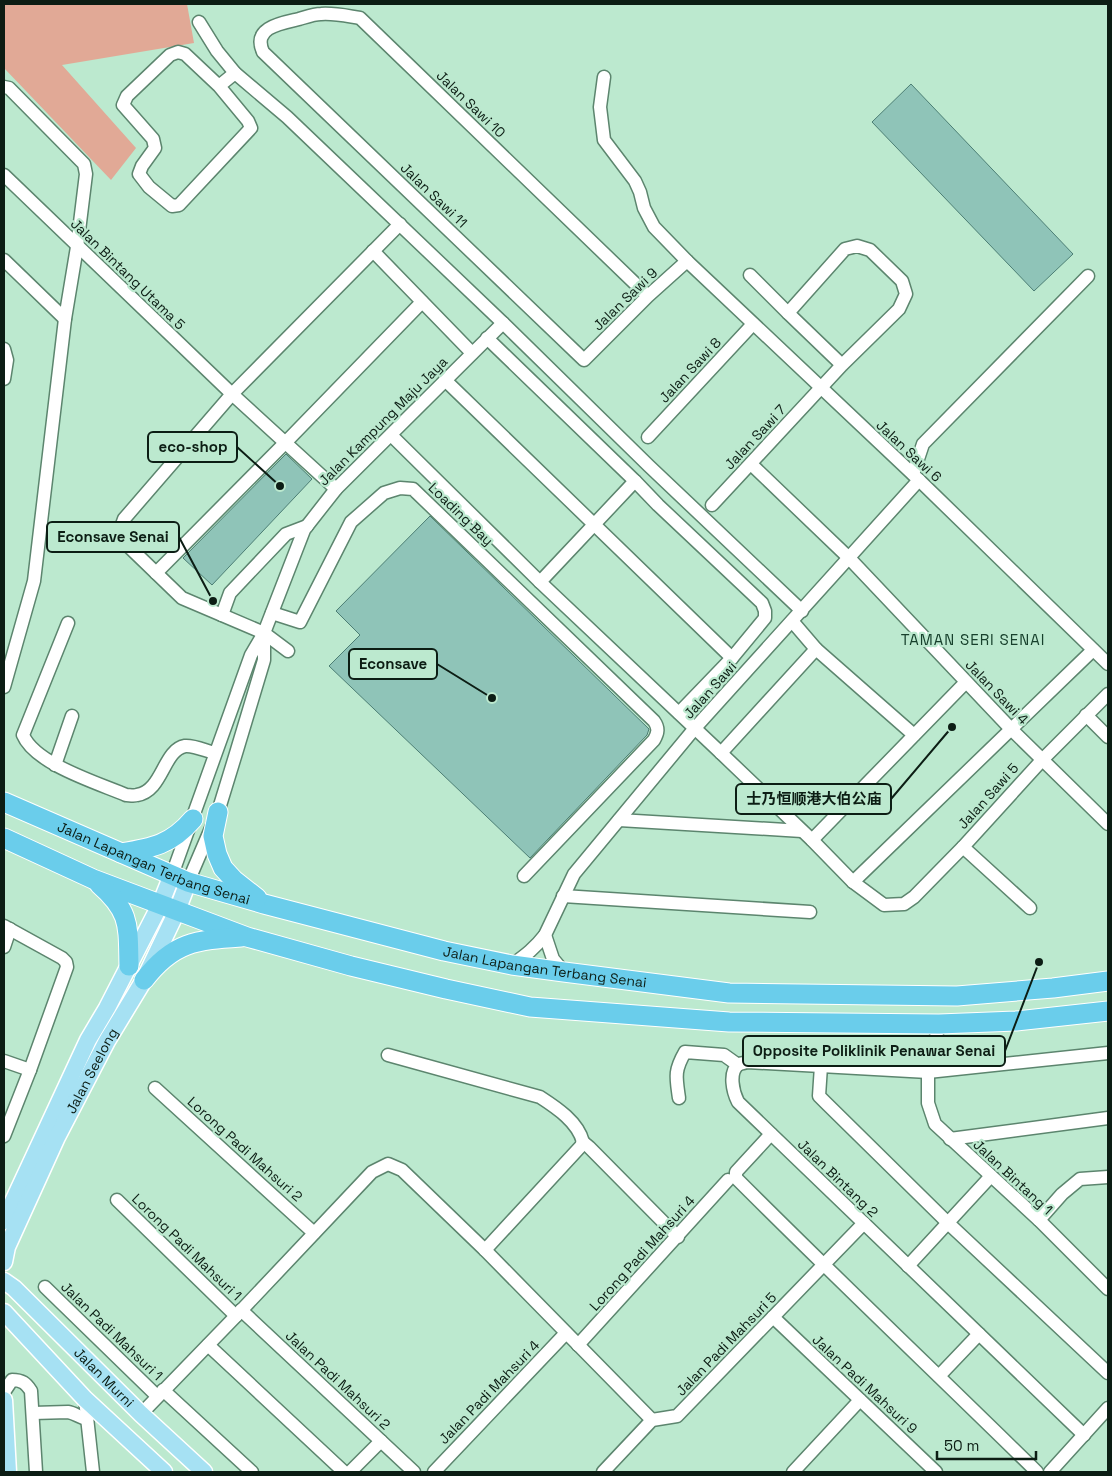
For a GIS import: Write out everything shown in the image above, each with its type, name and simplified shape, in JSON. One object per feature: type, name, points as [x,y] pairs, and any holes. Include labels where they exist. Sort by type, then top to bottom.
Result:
[{"type":"highway","name":"Jalan Lapangan Terbang Senai","points":[[4,802],[180,879],[264,904],[444,951],[512,964],[729,992],[809,995],[957,996],[1053,988],[1108,981]]},
{"type":"highway","points":[[218,812],[213,836],[217,854],[223,868],[234,880],[264,904]]},
{"type":"highway","points":[[119,853],[159,846],[183,831],[193,819]]},
{"type":"highway","points":[[4,838],[93,879],[247,937],[352,966],[530,1007],[728,1022],[939,1024],[1016,1020],[1108,1011]]},
{"type":"highway","points":[[93,879],[117,902],[123,912],[128,932],[129,966]]},
{"type":"highway","points":[[144,980],[155,966],[176,949],[190,943],[204,940],[247,937]]},
{"type":"main road","name":"Jalan Seelong","points":[[4,1262],[7,1247],[57,1137],[107,1041],[144,980],[168,908],[180,879]]},
{"type":"main road","name":"Jalan Seelong","points":[[4,1220],[88,1040],[129,966],[168,908]]},
{"type":"main road","name":"Jalan Murni","points":[[4,1280],[141,1414],[204,1472]]},
{"type":"main road","name":"Jalan Murni","points":[[4,1312],[85,1400],[164,1472]]},
{"type":"main road","points":[[4,1400],[8,1472]]},
{"type":"street","name":"Jalan Sawi 10","points":[[262,52],[260,46],[261,36],[277,24],[318,14],[339,14],[360,18],[648,296]]},
{"type":"street","points":[[200,22],[217,51],[235,73],[287,117],[400,224],[649,466],[802,611]]},
{"type":"street","points":[[178,52],[186,54],[219,86],[248,120],[251,128],[179,205],[172,206],[149,188],[139,174],[142,166],[155,148],[153,139],[123,105],[127,96],[170,55],[178,52]]},
{"type":"street","name":"Jalan Sawi 11","points":[[262,52],[584,360]]},
{"type":"street","points":[[219,86],[235,73]]},
{"type":"street","name":"Jalan Sawi 6","points":[[604,77],[600,108],[604,140],[635,181],[644,208],[654,226],[687,262],[916,477],[1108,664]]},
{"type":"street","points":[[4,87],[9,88],[84,164],[86,174],[77,247],[65,319],[34,581],[4,687]]},
{"type":"street","name":"Jalan Bintang Utama 5","points":[[4,175],[232,394],[336,489]]},
{"type":"street","points":[[288,651],[264,633],[182,598],[123,541],[120,530],[124,519],[232,394],[400,224]]},
{"type":"street","name":"Jalan Sawi 7","points":[[712,505],[820,388],[899,309],[906,294],[902,281],[870,250],[857,246],[845,249],[788,313]]},
{"type":"street","points":[[373,251],[472,352]]},
{"type":"street","points":[[4,260],[65,319]]},
{"type":"street","name":"Jalan Sawi 9","points":[[584,360],[648,296],[687,262]]},
{"type":"street","points":[[750,275],[842,365]]},
{"type":"street","points":[[916,477],[923,444],[1088,276]]},
{"type":"street","points":[[156,573],[422,302]]},
{"type":"street","name":"Jalan Kampung Maju Jaya","points":[[180,879],[193,819],[250,655],[264,633],[307,526],[336,489],[502,323]]},
{"type":"street","name":"Jalan Sawi 8","points":[[648,437],[753,324]]},
{"type":"street","points":[[487,338],[658,505],[762,603],[765,618],[732,658],[679,713]]},
{"type":"street","points":[[4,349],[6,360],[4,379]]},
{"type":"street","points":[[445,380],[732,658]]},
{"type":"street","points":[[391,435],[540,582],[812,840],[853,882],[1093,650]]},
{"type":"street","name":"Jalan Sawi 4","points":[[751,464],[849,558],[1011,729],[1043,758],[1108,824]]},
{"type":"street","name":"Jalan Sawi","points":[[512,964],[533,949],[545,935],[574,874],[695,728],[849,558],[916,477]]},
{"type":"street","points":[[540,582],[635,481]]},
{"type":"street","name":"Loading Bay","points":[[272,613],[300,622],[351,522],[384,493],[400,488],[413,489],[557,628]]},
{"type":"street","points":[[222,615],[230,593],[280,540],[286,534],[307,526]]},
{"type":"street","points":[[524,876],[658,734],[657,725],[654,721],[557,628],[572,612]]},
{"type":"street","points":[[792,621],[816,649],[914,735]]},
{"type":"street","points":[[68,623],[23,735],[31,748],[55,765],[126,795],[138,795],[150,789],[157,781],[174,752],[184,746],[215,754]]},
{"type":"street","name":"Jalan Kampung Maju Jaya","points":[[180,879],[218,812],[264,660],[264,633]]},
{"type":"street","points":[[721,753],[816,649]]},
{"type":"street","points":[[812,840],[966,682]]},
{"type":"street","name":"Jalan Sawi 5","points":[[853,882],[884,905],[904,904],[914,897],[1043,758],[1108,694]]},
{"type":"street","points":[[1086,715],[1108,737]]},
{"type":"street","points":[[55,765],[72,716]]},
{"type":"street","points":[[619,820],[802,831]]},
{"type":"street","points":[[963,846],[1030,908]]},
{"type":"street","points":[[563,896],[810,912]]},
{"type":"street","points":[[4,947],[7,927],[62,958],[66,962],[67,967],[4,1136]]},
{"type":"street","points":[[545,935],[553,959],[564,972]]},
{"type":"street","name":"Jalan Bintang 1","points":[[939,1024],[928,1072],[928,1103],[935,1124],[1039,1220],[1108,1289]]},
{"type":"street","points":[[679,1098],[676,1078],[678,1065],[685,1052],[724,1055],[738,1065],[747,1062],[928,1072],[1108,1053]]},
{"type":"street","points":[[388,1055],[540,1097],[559,1109],[576,1128],[583,1142],[678,1237]]},
{"type":"street","points":[[4,1061],[30,1070]]},
{"type":"street","name":"Jalan Bintang 2","points":[[738,1065],[733,1074],[733,1093],[738,1102],[1084,1435]]},
{"type":"street","points":[[820,1066],[819,1096],[948,1223],[1108,1373]]},
{"type":"street","name":"Lorong Padi Mahsuri 2","points":[[155,1088],[314,1233]]},
{"type":"street","points":[[950,1138],[1108,1118]]},
{"type":"street","points":[[771,1134],[736,1172],[736,1178],[1037,1472]]},
{"type":"street","points":[[485,1250],[583,1142]]},
{"type":"street","points":[[141,1414],[372,1172],[388,1164],[402,1170],[485,1250],[652,1420],[603,1472]]},
{"type":"street","points":[[908,1266],[991,1176]]},
{"type":"street","points":[[1039,1220],[1062,1194],[1080,1180],[1108,1177]]},
{"type":"street","name":"Lorong Padi Mahsuri 4","points":[[578,1345],[728,1180]]},
{"type":"street","name":"Lorong Padi Mahsuri 1","points":[[117,1200],[239,1313]]},
{"type":"street","name":"Jalan Padi Mahsuri 5","points":[[652,1420],[677,1416],[864,1223]]},
{"type":"street","name":"Jalan Padi Mahsuri 1","points":[[45,1287],[160,1393],[252,1472]]},
{"type":"street","name":"Jalan Padi Mahsuri 2","points":[[239,1313],[414,1472]]},
{"type":"street","name":"Jalan Padi Mahsuri 9","points":[[773,1317],[936,1472]]},
{"type":"street","name":"Jalan Padi Mahsuri 4","points":[[434,1472],[566,1333]]},
{"type":"street","points":[[939,1376],[979,1334]]},
{"type":"street","points":[[208,1344],[344,1472]]},
{"type":"street","points":[[4,1392],[12,1380],[20,1380],[31,1391],[36,1472]]},
{"type":"street","points":[[85,1400],[93,1472]]},
{"type":"street","points":[[793,1472],[860,1400]]},
{"type":"street","points":[[1050,1472],[1108,1408]]},
{"type":"street","points":[[32,1413],[72,1412],[87,1420]]},
{"type":"street","points":[[350,1472],[381,1441]]},
{"type":"shaded area","points":[[4,4],[187,4],[194,43],[62,65],[136,148],[111,180],[4,68]]},
{"type":"building","points":[[911,84],[1073,254],[1034,291],[872,122]]},
{"type":"building","points":[[286,454],[312,479],[212,585],[183,558]]},
{"type":"building","points":[[430,516],[649,729],[647,735],[530,858],[329,666],[360,635],[336,611]]},
{"type":"place","name":"eco-shop","points":[[280,486]]},
{"type":"place","name":"Econsave Senai","points":[[213,601]]},
{"type":"place","name":"Econsave","points":[[492,698]]},
{"type":"place","name":"士乃恒顺港大伯公庙","points":[[952,727]]},
{"type":"place","name":"Opposite Poliklinik Penawar Senai","points":[[1039,962]]},
{"type":"district","name":"TAMAN SERI SENAI","points":[[973,640]]}]
